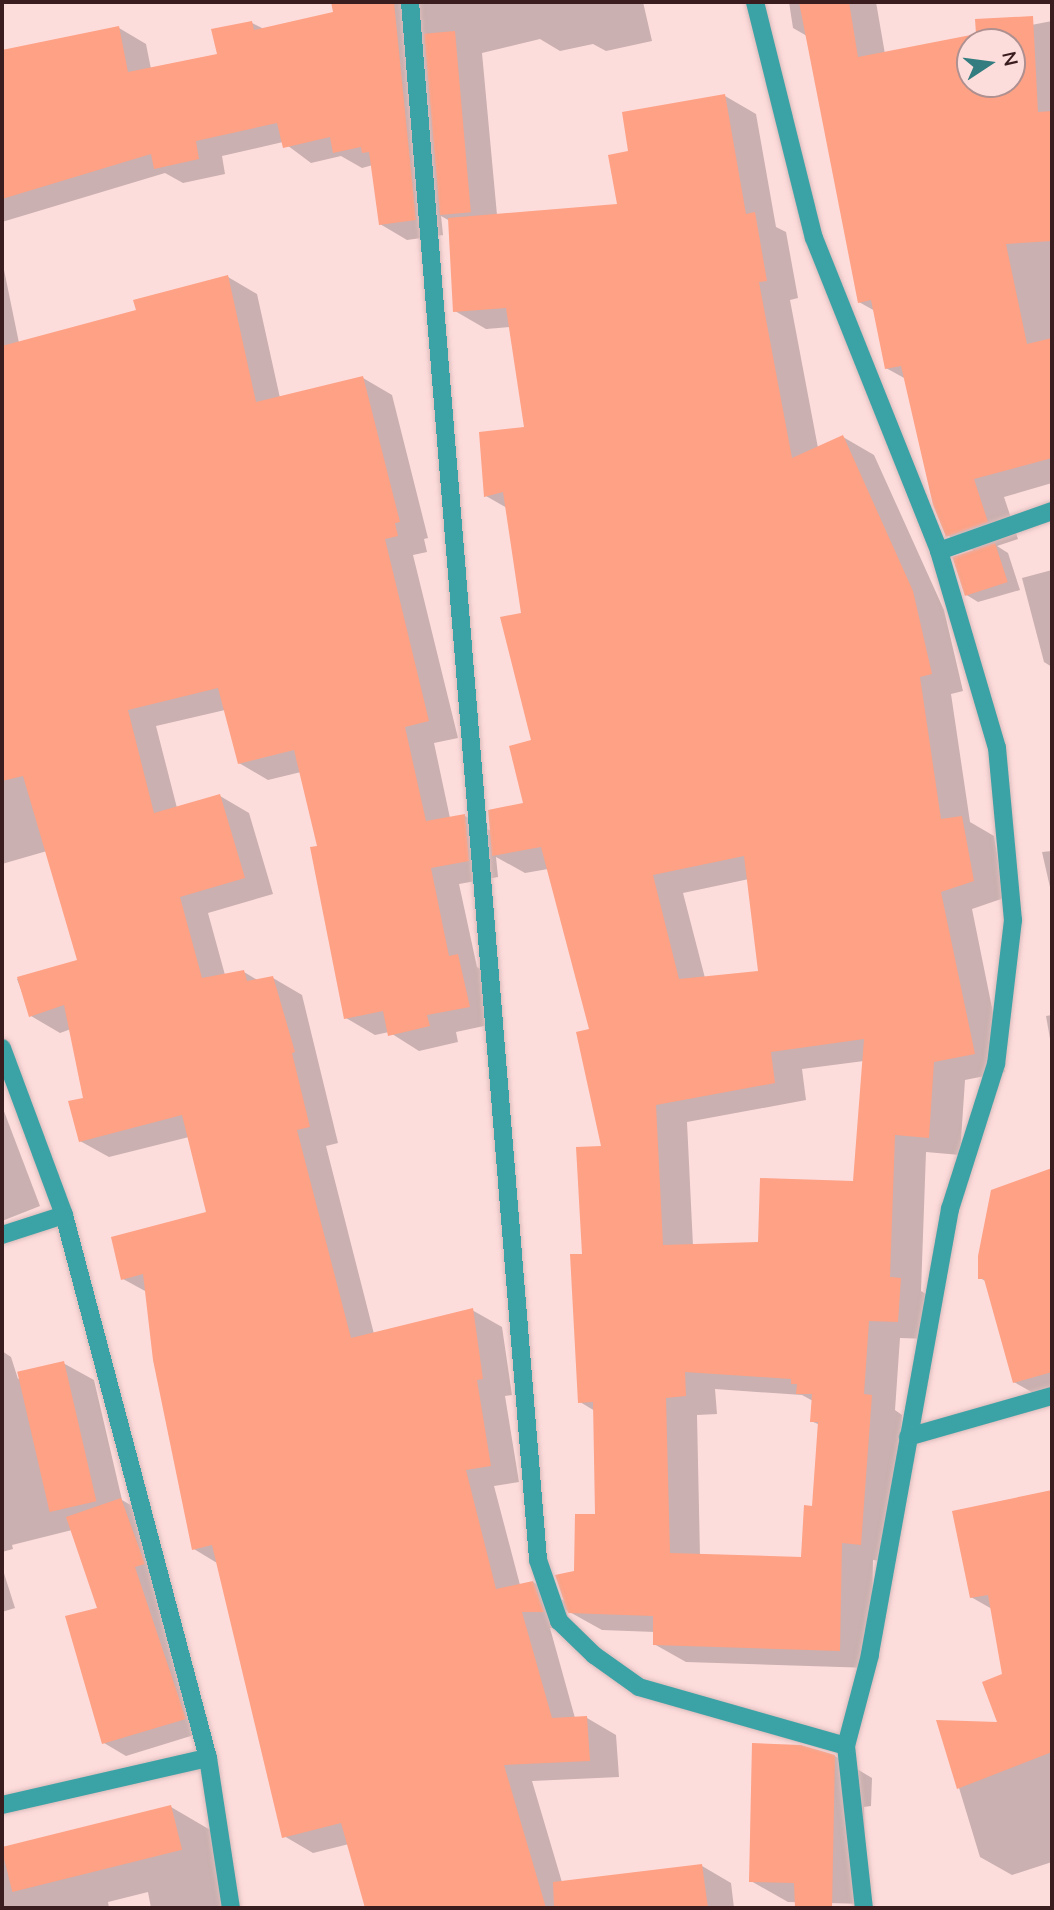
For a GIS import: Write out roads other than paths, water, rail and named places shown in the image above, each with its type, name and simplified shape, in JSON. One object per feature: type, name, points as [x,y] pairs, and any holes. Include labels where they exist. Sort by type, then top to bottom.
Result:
[{"type":"street","points":[[410,2],[538,1560],[559,1621],[594,1656],[639,1687],[846,1746]]},
{"type":"street","points":[[755,2],[814,238],[939,551],[997,748],[1013,920],[996,1064],[950,1209],[870,1655],[846,1746],[863,1908]]},
{"type":"street","points":[[939,551],[1052,511]]},
{"type":"street","points":[[2,1048],[64,1215],[208,1758],[231,1908]]},
{"type":"street","points":[[2,1235],[64,1215]]},
{"type":"street","points":[[908,1437],[1052,1396]]},
{"type":"street","points":[[2,1805],[208,1758]]}]
